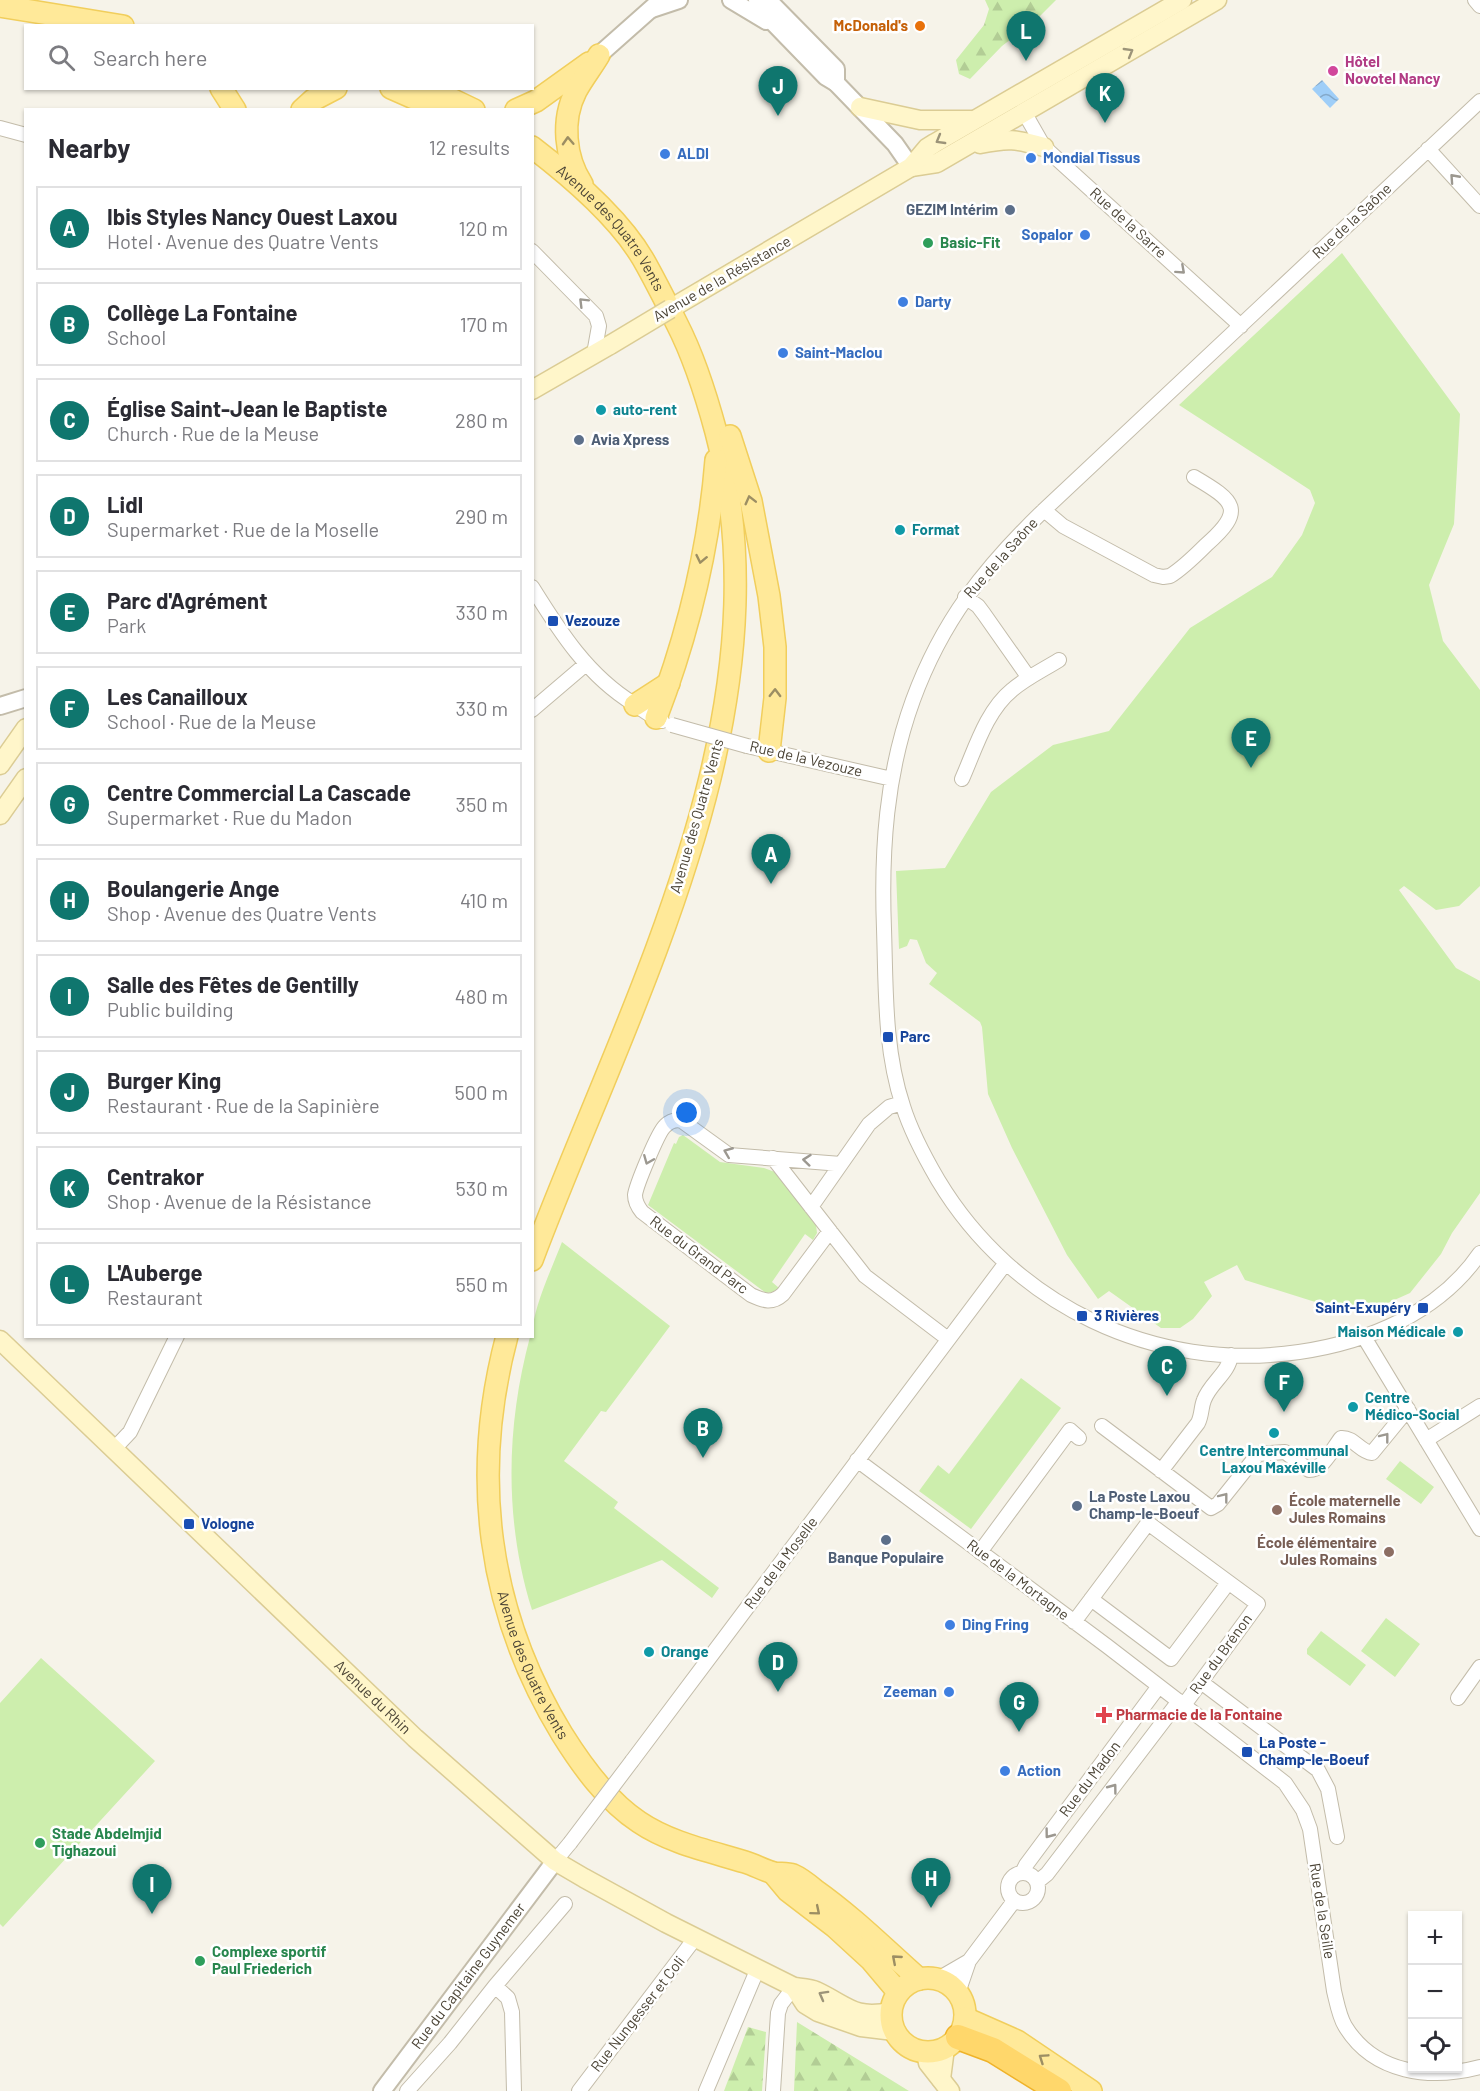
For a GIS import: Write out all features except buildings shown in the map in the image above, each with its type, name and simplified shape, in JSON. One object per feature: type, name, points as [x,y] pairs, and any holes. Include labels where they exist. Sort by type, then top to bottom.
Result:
[{"type":"highway","points":[[949,2039],[993,2050],[1059,2091]]},
{"type":"main road","name":"Avenue de la Résistance","points":[[534,389],[911,167],[927,148],[1182,0]]},
{"type":"main road","name":"Avenue de la Résistance","points":[[911,167],[937,163],[1217,0]]},
{"type":"main road","points":[[0,6],[111,24]]},
{"type":"main road","points":[[0,16],[24,25]]},
{"type":"main road","points":[[1024,112],[1024,102],[1029,96],[1082,67],[1093,52]]},
{"type":"main road","points":[[520,108],[536,101],[599,55]]},
{"type":"main road","points":[[588,195],[573,170],[569,157],[568,121],[576,92],[599,55]]},
{"type":"main road","points":[[222,90],[234,108]]},
{"type":"main road","points":[[304,108],[313,100],[332,90]]},
{"type":"main road","points":[[396,90],[436,108]]},
{"type":"main road","points":[[432,90],[470,108]]},
{"type":"main road","points":[[860,107],[920,120],[975,120]]},
{"type":"main road","points":[[963,148],[1004,139],[1044,147]]},
{"type":"main road","name":"Avenue des Quatre Vents","points":[[534,149],[588,195],[623,231],[642,257],[691,354],[708,401],[730,492],[736,596],[732,659],[716,754],[705,800],[672,904],[534,1255]]},
{"type":"main road","name":"Avenue des Quatre Vents","points":[[534,167],[590,216],[675,320]]},
{"type":"main road","points":[[708,401],[732,440],[751,501],[769,596],[775,647],[775,698],[770,751]]},
{"type":"main road","points":[[664,722],[669,683],[685,631],[702,558],[714,489],[718,439]]},
{"type":"main road","points":[[635,705],[669,683]]},
{"type":"main road","points":[[9,752],[24,731]]},
{"type":"main road","points":[[0,815],[5,794],[24,780]]},
{"type":"main road","name":"Avenue des Quatre Vents","points":[[506,1338],[496,1380],[487,1464],[489,1515],[496,1564],[509,1619],[521,1652],[555,1721],[583,1765],[624,1812],[656,1833],[773,1873],[793,1875],[828,1899],[928,1979]]},
{"type":"main road","name":"Avenue du Rhin","points":[[0,1340],[423,1746],[555,1861],[794,1987],[814,1990],[854,2012],[875,2015],[894,2012]]},
{"type":"main road","name":"Avenue des Quatre Vents","points":[[773,1873],[788,1891],[809,1905],[870,1960],[894,2012]]},
{"type":"main road","points":[[946,2085],[928,2063],[949,2039],[965,2009],[958,1993],[945,1982],[928,1979],[911,1982],[894,2012],[899,2040],[907,2046],[916,2051],[949,2039],[1017,2041],[1091,2091]]},
{"type":"street","points":[[599,55],[658,3],[679,0]]},
{"type":"street","points":[[730,0],[783,33]]},
{"type":"street","points":[[757,0],[761,10],[826,77],[836,83],[860,107],[895,144],[911,167]]},
{"type":"street","points":[[763,0],[775,7],[836,69],[836,83]]},
{"type":"street","points":[[1475,0],[1480,6]]},
{"type":"street","name":"Rue de la Saône","points":[[1478,1264],[1442,1294],[1400,1322],[1323,1348],[1291,1353],[1231,1355],[1197,1353],[1165,1347],[1114,1331],[1056,1301],[1005,1264],[971,1227],[945,1192],[923,1155],[902,1103],[888,1037],[882,872],[892,779],[905,723],[919,686],[949,623],[965,597],[992,563],[1044,510],[1480,101]]},
{"type":"street","name":"Rue de la Sarre","points":[[1024,112],[1044,147],[1240,326]]},
{"type":"street","points":[[0,128],[24,134]]},
{"type":"street","points":[[1428,149],[1480,207]]},
{"type":"street","points":[[534,253],[596,316],[602,349]]},
{"type":"street","points":[[1044,510],[1063,526],[1154,575],[1170,576],[1223,530],[1230,519],[1230,507],[1223,495],[1194,477]]},
{"type":"street","name":"Rue de la Vezouze","points":[[534,589],[568,644],[586,664],[608,686],[664,722],[747,746],[892,779]]},
{"type":"street","points":[[965,597],[978,606],[1029,678]]},
{"type":"street","points":[[962,779],[995,709],[1011,690],[1059,660]]},
{"type":"street","points":[[534,708],[586,664]]},
{"type":"street","points":[[0,706],[24,699]]},
{"type":"street","points":[[811,1207],[869,1124],[889,1107],[902,1103]]},
{"type":"street","name":"Rue du Grand Parc","points":[[830,1231],[783,1294],[774,1301],[761,1299],[751,1294],[658,1224],[638,1207],[635,1194],[659,1133],[669,1122],[676,1120],[682,1121],[729,1155],[841,1164]]},
{"type":"street","points":[[773,1158],[865,1276],[948,1339]]},
{"type":"street","name":"Rue de la Moselle","points":[[555,1861],[1005,1264]]},
{"type":"street","points":[[1364,1336],[1480,1529]]},
{"type":"street","points":[[113,1450],[130,1431],[176,1338]]},
{"type":"street","points":[[1161,1471],[1198,1423],[1202,1416],[1204,1398],[1230,1363],[1231,1355]]},
{"type":"street","points":[[1426,1440],[1480,1406]]},
{"type":"street","points":[[1102,1426],[1207,1506],[1215,1507],[1258,1454],[1285,1452],[1312,1470],[1319,1467],[1341,1438],[1348,1438],[1367,1453],[1372,1453],[1408,1409]]},
{"type":"street","points":[[980,1552],[1070,1430],[1080,1438]]},
{"type":"street","name":"Rue de la Mortagne","points":[[857,1460],[1181,1702]]},
{"type":"street","points":[[1074,1622],[1091,1599],[1148,1523],[1228,1583],[1171,1659],[1091,1599]]},
{"type":"street","name":"Rue du Brénon","points":[[1181,1702],[1201,1682],[1258,1604],[1228,1583]]},
{"type":"street","points":[[1458,1698],[1480,1667]]},
{"type":"street","points":[[1201,1682],[1318,1770],[1328,1789],[1337,1837]]},
{"type":"street","name":"Rue du Madon","points":[[1022,1873],[1159,1686]]},
{"type":"street","name":"Rue du Madon","points":[[1037,1882],[1047,1874],[1181,1702]]},
{"type":"street","name":"Rue de la Seille","points":[[1181,1702],[1278,1776],[1290,1789],[1303,1810],[1310,1828],[1334,1992],[1344,2025],[1354,2039],[1380,2060],[1417,2073],[1454,2073],[1480,2067]]},
{"type":"street","name":"Rue du Capitaine Guynemer","points":[[382,2091],[555,1861]]},
{"type":"street","points":[[1022,1873],[1031,1875],[1037,1882],[1038,1892],[1033,1900],[1023,1904],[1014,1901],[1008,1893],[1008,1884],[1013,1876],[1022,1873]]},
{"type":"street","points":[[958,1993],[969,1961],[1014,1901]]},
{"type":"street","points":[[407,2091],[450,2043],[565,1904]]},
{"type":"street","name":"Rue Nungesser et Coli","points":[[579,2091],[696,1937]]},
{"type":"street","points":[[928,1979],[969,1961]]},
{"type":"street","points":[[706,2091],[758,1968]]},
{"type":"street","points":[[495,1986],[508,1998],[512,2012],[514,2091]]},
{"type":"street","points":[[773,2091],[776,2023],[781,2004],[794,1987]]},
{"type":"green space","points":[[985,0],[1056,0],[1036,20],[1002,46],[970,79],[959,74],[956,60],[984,25],[989,9]]},
{"type":"green space","points":[[1342,253],[1460,414],[1454,524],[1429,585],[1443,641],[1480,690],[1480,886],[1459,906],[1436,910],[1404,886],[1399,890],[1456,968],[1480,981],[1480,1193],[1452,1233],[1441,1254],[1410,1293],[1381,1306],[1328,1306],[1245,1280],[1237,1265],[1204,1282],[1212,1296],[1193,1319],[1180,1328],[1161,1328],[1109,1291],[1098,1299],[1067,1255],[1012,1148],[988,1094],[980,1022],[929,984],[937,973],[926,963],[917,940],[910,939],[907,946],[899,949],[896,871],[945,868],[991,792],[1053,745],[1109,731],[1190,628],[1272,577],[1302,535],[1315,503],[1310,490],[1179,405]]},
{"type":"green space","points":[[683,1135],[720,1162],[764,1168],[775,1172],[816,1225],[817,1233],[813,1240],[805,1234],[772,1282],[779,1288],[773,1292],[766,1293],[648,1205],[674,1143],[676,1144],[679,1137]]},
{"type":"green space","points":[[562,1242],[670,1326],[606,1412],[601,1411],[564,1461],[618,1502],[614,1508],[719,1588],[712,1598],[662,1560],[532,1610],[516,1542],[512,1474],[513,1439],[522,1371],[530,1338],[534,1338],[535,1314]]},
{"type":"green space","points":[[1021,1378],[1061,1408],[971,1529],[919,1491],[938,1465],[949,1474]]},
{"type":"green space","points":[[1400,1461],[1434,1487],[1421,1504],[1386,1479]]},
{"type":"green space","points":[[1386,1618],[1420,1644],[1395,1677],[1361,1651]]},
{"type":"green space","points":[[1321,1631],[1366,1665],[1350,1686],[1307,1654],[1307,1649]]},
{"type":"green space","name":"Stade Abdelmjid Tighazoui","points":[[41,1658],[155,1761],[3,1927],[0,1924],[0,1703]]},
{"type":"green space","points":[[797,2022],[909,2091],[794,2091]]},
{"type":"green space","points":[[748,2027],[766,2032],[762,2091],[724,2091]]},
{"type":"water","points":[[1322,80],[1339,99],[1330,108],[1312,89]]},
{"type":"place","name":"McDonald's","points":[[920,26]]},
{"type":"place","name":"L'Auberge","points":[[1026,61]]},
{"type":"place","name":"Hôtel Novotel Nancy","points":[[1333,71]]},
{"type":"place","name":"Burger King","points":[[778,116]]},
{"type":"place","name":"Centrakor","points":[[1105,123]]},
{"type":"place","name":"ALDI","points":[[665,154]]},
{"type":"place","name":"Mondial Tissus","points":[[1031,158]]},
{"type":"place","name":"GEZIM Intérim","points":[[1010,210]]},
{"type":"place","name":"Sopalor","points":[[1085,235]]},
{"type":"place","name":"Basic-Fit","points":[[928,243]]},
{"type":"place","name":"Darty","points":[[903,302]]},
{"type":"place","name":"Saint-Maclou","points":[[783,353]]},
{"type":"place","name":"auto-rent","points":[[601,410]]},
{"type":"place","name":"Avia Xpress","points":[[579,440]]},
{"type":"place","name":"Format","points":[[900,530]]},
{"type":"place","name":"Vezouze","points":[[553,621]]},
{"type":"place","name":"Parc d'Agrément","points":[[1251,768]]},
{"type":"place","name":"Ibis Styles Nancy Ouest Laxou","points":[[771,884]]},
{"type":"place","name":"Parc","points":[[888,1037]]},
{"type":"place","name":"Saint-Exupéry","points":[[1423,1308]]},
{"type":"place","name":"3 Rivières","points":[[1082,1316]]},
{"type":"place","name":"Maison Médicale","points":[[1458,1332]]},
{"type":"place","name":"Église Saint-Jean le Baptiste","points":[[1167,1396]]},
{"type":"place","name":"Centre Médico-Social","points":[[1353,1407]]},
{"type":"place","name":"Les Canailloux","points":[[1284,1412]]},
{"type":"place","name":"Centre Intercommunal Laxou Maxéville","points":[[1274,1433]]},
{"type":"place","name":"Collège La Fontaine","points":[[703,1458]]},
{"type":"place","name":"La Poste Laxou Champ-le-Boeuf","points":[[1077,1506]]},
{"type":"place","name":"École maternelle Jules Romains","points":[[1277,1510]]},
{"type":"place","name":"Vologne","points":[[189,1524]]},
{"type":"place","name":"Banque Populaire","points":[[886,1540]]},
{"type":"place","name":"École élémentaire Jules Romains","points":[[1389,1552]]},
{"type":"place","name":"Ding Fring","points":[[950,1625]]},
{"type":"place","name":"Orange","points":[[649,1652]]},
{"type":"place","name":"Lidl","points":[[778,1692]]},
{"type":"place","name":"Zeeman","points":[[949,1692]]},
{"type":"place","name":"Pharmacie de la Fontaine","points":[[1104,1715]]},
{"type":"place","name":"Centre Commercial La Cascade","points":[[1019,1732]]},
{"type":"place","name":"La Poste - Champ-le-Boeuf","points":[[1247,1752]]},
{"type":"place","name":"Action","points":[[1005,1771]]},
{"type":"place","name":"Stade Abdelmjid Tighazoui","points":[[40,1843]]},
{"type":"place","name":"Boulangerie Ange","points":[[931,1908]]},
{"type":"place","name":"Salle des Fêtes de Gentilly","points":[[152,1914]]},
{"type":"place","name":"Complexe sportif Paul Friederich","points":[[200,1961]]}]
